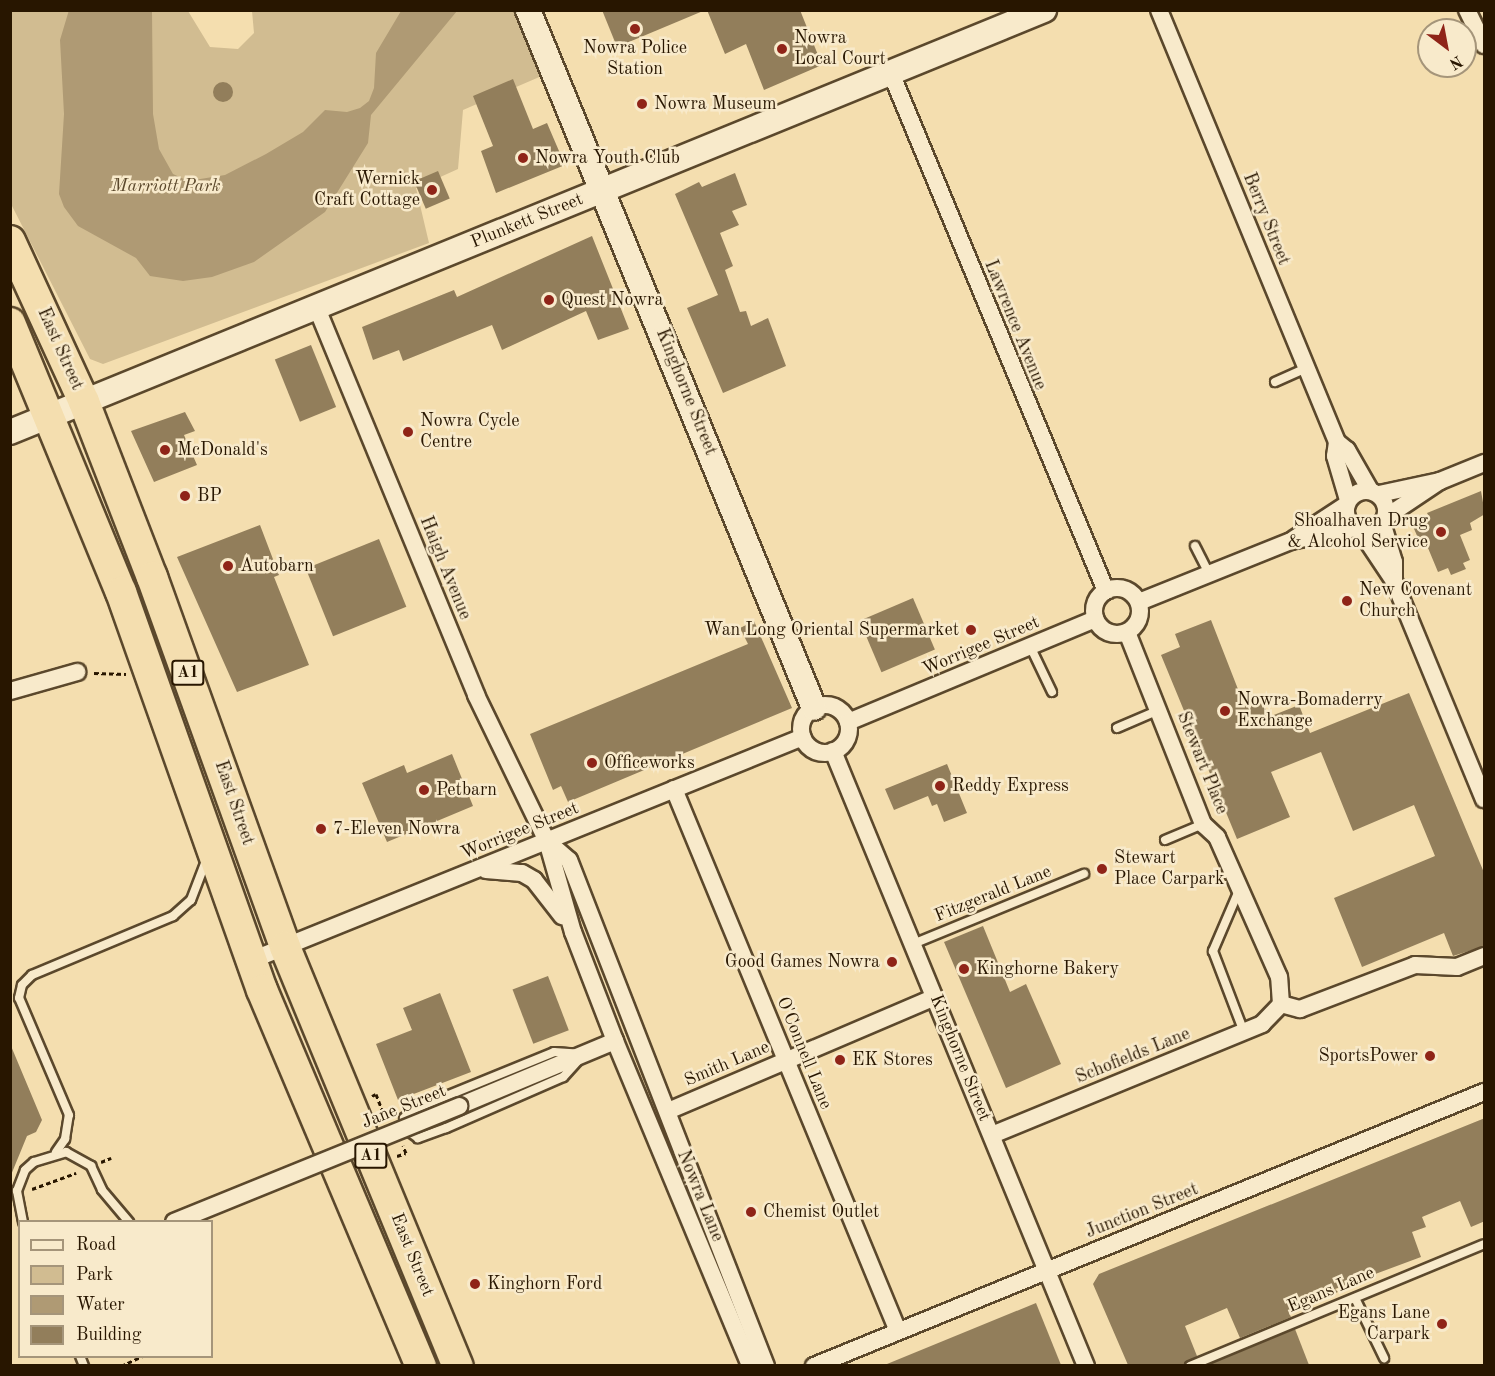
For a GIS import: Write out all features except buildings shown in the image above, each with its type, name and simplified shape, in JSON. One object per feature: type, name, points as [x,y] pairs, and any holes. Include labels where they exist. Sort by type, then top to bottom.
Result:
[{"type":"highway","name":"East Street","points":[[10,241],[84,402],[152,577],[285,947],[458,1365]]},
{"type":"highway","name":"East Street","points":[[10,323],[120,592],[252,960],[421,1365]]},
{"type":"street","name":"Kinghorne Street","points":[[528,10],[814,708]]},
{"type":"street","name":"Plunkett Street","points":[[10,432],[1044,10]]},
{"type":"street","name":"Berry Street","points":[[1159,10],[1337,442],[1347,450],[1374,492]]},
{"type":"street","points":[[1467,10],[1485,45]]},
{"type":"street","name":"Lawrence Avenue","points":[[891,73],[1106,591]]},
{"type":"street","name":"Haigh Avenue","points":[[316,306],[476,695],[547,841]]},
{"type":"street","name":"Berry Street","points":[[1337,442],[1335,456],[1347,503]]},
{"type":"street","points":[[1139,602],[1292,541],[1347,503],[1358,492],[1374,492],[1440,481],[1484,464]]},
{"type":"street","points":[[1292,541],[1358,529],[1371,530],[1425,494],[1440,481]]},
{"type":"street","points":[[1374,492],[1386,507],[1384,520],[1394,562],[1394,581]]},
{"type":"street","points":[[1347,503],[1347,518],[1358,529],[1394,581],[1485,799]]},
{"type":"street","points":[[1121,587],[1139,602],[1140,616],[1127,632],[1108,633],[1095,619],[1096,600],[1106,591],[1121,587]]},
{"type":"street","name":"Worrigee Street","points":[[848,722],[1095,619]]},
{"type":"street","name":"Stewart Place","points":[[1127,632],[1203,824],[1217,837],[1279,978],[1281,1005]]},
{"type":"street","points":[[10,691],[77,672]]},
{"type":"street","points":[[835,707],[848,722],[845,743],[833,751],[815,751],[803,737],[802,724],[814,708],[835,707]]},
{"type":"street","name":"Worrigee Street","points":[[252,960],[803,737]]},
{"type":"street","name":"Kinghorne Street","points":[[833,751],[1086,1365]]},
{"type":"street","name":"O'Connell Lane","points":[[674,789],[898,1331]]},
{"type":"street","name":"Nowra Lane","points":[[547,841],[573,932],[615,1041],[750,1365]]},
{"type":"street","name":"Nowra Lane","points":[[547,841],[569,860],[766,1365]]},
{"type":"street","name":"Nowra Lane","points":[[477,869],[509,870],[534,880],[573,932]]},
{"type":"street","points":[[1281,1005],[1300,1009],[1415,965],[1457,967],[1485,956]]},
{"type":"street","name":"Nowra Lane","points":[[615,1041],[619,985]]},
{"type":"street","name":"Smith Lane","points":[[668,1111],[935,997]]},
{"type":"street","name":"Schofields Lane","points":[[992,1135],[1244,1032],[1267,1021],[1281,1005]]},
{"type":"street","name":"Nowra Lane","points":[[615,1041],[653,1075]]},
{"type":"street","name":"Jane Street","points":[[176,1220],[615,1041]]},
{"type":"street","name":"Junction Street","points":[[814,1365],[1485,1092]]},
{"type":"lane","points":[[1275,382],[1306,368]]},
{"type":"lane","points":[[1194,546],[1210,575]]},
{"type":"lane","points":[[1030,646],[1052,692]]},
{"type":"lane","points":[[1116,728],[1159,710]]},
{"type":"lane","points":[[1165,840],[1203,824]]},
{"type":"lane","points":[[23,1220],[17,1201],[19,1184],[28,1166],[56,1152],[65,1139],[69,1115],[19,998],[21,985],[32,975],[173,916],[198,888],[210,846]]},
{"type":"lane","name":"Fitzgerald Lane","points":[[913,944],[1084,874]]},
{"type":"lane","points":[[1240,887],[1213,951],[1244,1032]]},
{"type":"lane","points":[[554,1052],[584,1054],[563,1077],[446,1128],[418,1138],[405,1129],[407,1114],[434,1100],[554,1052]]},
{"type":"lane","points":[[56,1152],[75,1154],[91,1166],[102,1190],[128,1220]]},
{"type":"lane","name":"Egans Lane","points":[[1190,1365],[1485,1244]]},
{"type":"lane","points":[[1355,1298],[1384,1358]]},
{"type":"path","points":[[77,672],[130,674]]},
{"type":"path","points":[[19,1184],[33,1190],[91,1166]]},
{"type":"path","points":[[121,1365],[137,1358]]},
{"type":"green space","name":"Marriott Park","points":[[11,11],[188,11],[210,47],[238,49],[254,33],[252,11],[518,11],[544,75],[463,110],[458,169],[416,188],[429,243],[103,364],[90,359],[11,204]]},
{"type":"water","points":[[69,10],[152,11],[153,114],[159,149],[173,174],[188,181],[225,175],[266,154],[303,132],[325,110],[347,112],[360,108],[369,101],[374,88],[376,53],[401,11],[457,11],[371,115],[368,143],[325,212],[254,262],[212,277],[183,281],[150,276],[136,258],[78,226],[64,207],[59,194],[64,114],[60,40]]},
{"type":"place","name":"Nowra Police Station","points":[[635,29]]},
{"type":"place","name":"Nowra Local Court","points":[[782,49]]},
{"type":"place","name":"Nowra Museum","points":[[642,104]]},
{"type":"place","name":"Nowra Youth Club","points":[[523,158]]},
{"type":"place","name":"Wernick Craft Cottage","points":[[432,190]]},
{"type":"place","name":"Quest Nowra","points":[[549,300]]},
{"type":"place","name":"Nowra Cycle Centre","points":[[408,432]]},
{"type":"place","name":"McDonald's","points":[[165,450]]},
{"type":"place","name":"BP","points":[[185,496]]},
{"type":"place","name":"Shoalhaven Drug & Alcohol Service","points":[[1441,532]]},
{"type":"place","name":"Autobarn","points":[[228,566]]},
{"type":"place","name":"New Covenant Church","points":[[1347,601]]},
{"type":"place","name":"Wan Long Oriental Supermarket","points":[[971,630]]},
{"type":"place","name":"Nowra-Bomaderry Exchange","points":[[1225,711]]},
{"type":"place","name":"Officeworks","points":[[592,763]]},
{"type":"place","name":"Reddy Express","points":[[940,786]]},
{"type":"place","name":"Petbarn","points":[[424,790]]},
{"type":"place","name":"7-Eleven Nowra","points":[[321,829]]},
{"type":"place","name":"Stewart Place Carpark","points":[[1102,869]]},
{"type":"place","name":"Good Games Nowra","points":[[892,962]]},
{"type":"place","name":"Kinghorne Bakery","points":[[964,969]]},
{"type":"place","name":"SportsPower","points":[[1430,1056]]},
{"type":"place","name":"EK Stores","points":[[840,1060]]},
{"type":"place","name":"Chemist Outlet","points":[[751,1212]]},
{"type":"place","name":"Kinghorn Ford","points":[[475,1284]]},
{"type":"place","name":"Egans Lane Carpark","points":[[1442,1324]]}]
